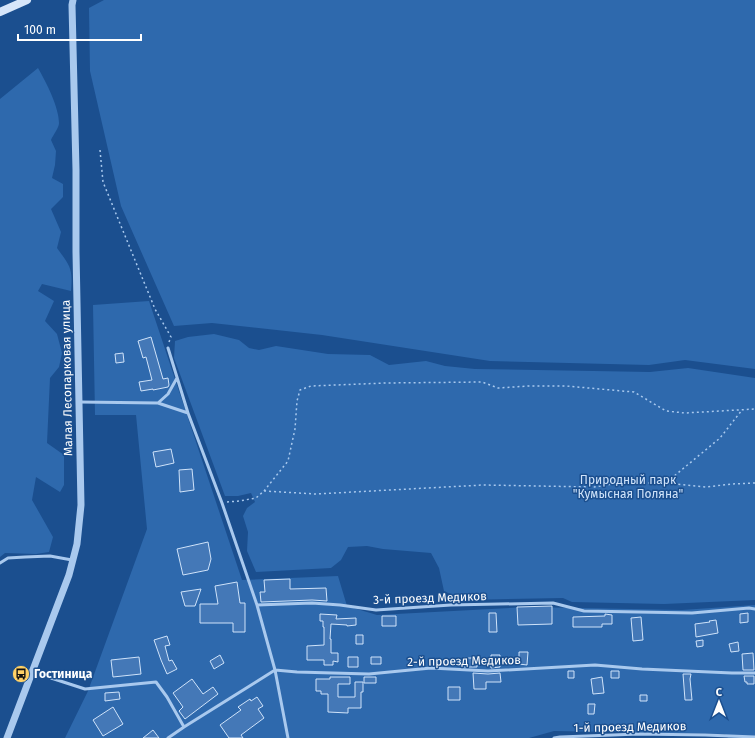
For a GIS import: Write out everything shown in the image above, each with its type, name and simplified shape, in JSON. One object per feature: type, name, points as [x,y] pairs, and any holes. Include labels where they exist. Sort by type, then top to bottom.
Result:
[{"type":"main road","points":[[0,12],[27,0]]},
{"type":"street","name":"Малая Лесопарковая улица","points":[[7,738],[69,575],[78,544],[81,505],[72,2]]},
{"type":"lane","points":[[168,348],[188,413],[222,503],[257,606],[275,670],[288,738]]},
{"type":"lane","points":[[158,403],[168,394],[177,378]]},
{"type":"lane","points":[[78,402],[158,403],[188,413]]},
{"type":"lane","points":[[0,563],[8,558],[25,557],[50,556],[73,560]]},
{"type":"lane","name":"3-й проезд Медиков","points":[[257,606],[312,603],[376,610],[554,603],[584,611],[692,613],[749,608],[755,609]]},
{"type":"lane","name":"2-й проезд Медиков","points":[[275,670],[369,674],[431,668],[488,671],[595,665],[642,669],[755,673]]},
{"type":"lane","points":[[34,668],[51,678],[85,689],[156,682],[167,697],[184,726]]},
{"type":"lane","points":[[168,738],[184,726],[275,670]]},
{"type":"lane","name":"1-й проезд Медиков","points":[[554,738],[639,734],[755,737]]},
{"type":"path","points":[[100,150],[104,182],[155,309],[171,337],[168,348]]},
{"type":"path","points":[[222,503],[256,498],[264,491],[288,461],[295,429],[297,401],[300,390],[312,386],[386,383],[482,382],[498,388],[566,386],[634,392],[666,411],[685,413],[755,409]]},
{"type":"path","points":[[666,482],[720,438],[742,410]]},
{"type":"path","points":[[264,491],[316,494],[483,485],[594,487],[619,482],[666,482],[706,487],[755,483]]},
{"type":"green space","points":[[104,0],[755,0],[755,369],[685,360],[649,365],[490,361],[322,335],[212,323],[174,326],[121,206],[90,71],[89,8]]},
{"type":"green space","points":[[38,68],[52,95],[57,110],[59,125],[51,140],[56,151],[52,178],[63,184],[63,197],[51,209],[61,232],[57,248],[68,263],[71,272],[71,291],[42,284],[38,291],[54,301],[45,321],[57,334],[62,353],[59,367],[50,378],[47,443],[64,455],[64,485],[60,492],[36,477],[32,500],[53,537],[49,552],[36,554],[5,553],[0,557],[0,99]]},
{"type":"green space","points":[[149,301],[242,580],[338,576],[347,606],[377,615],[527,607],[682,610],[755,605],[755,738],[728,738],[725,734],[554,731],[529,738],[65,738],[88,691],[147,529],[136,415],[95,415],[93,305]]},
{"type":"green space","name":"Природный парк \"Кумысная Поляна\"","points":[[214,334],[239,340],[249,348],[259,350],[276,346],[328,354],[370,355],[389,365],[426,361],[445,366],[475,369],[650,372],[688,368],[755,378],[755,600],[664,604],[572,602],[563,598],[463,600],[444,591],[439,568],[431,553],[383,549],[367,546],[348,547],[341,560],[331,568],[256,572],[247,551],[248,532],[243,516],[247,508],[255,502],[251,493],[238,496],[225,496],[174,358],[175,341],[188,337]]},
{"type":"building","points":[[151,337],[163,379],[168,378],[169,385],[168,387],[141,391],[139,382],[152,380],[146,357],[143,358],[138,341]]},
{"type":"building","points":[[123,353],[124,362],[116,363],[115,354]]},
{"type":"building","points":[[171,449],[174,463],[156,467],[153,452]]},
{"type":"building","points":[[192,469],[194,490],[180,492],[179,470]]},
{"type":"building","points":[[208,542],[211,559],[208,570],[183,575],[177,549]]},
{"type":"building","points":[[290,579],[290,589],[326,588],[327,601],[312,600],[261,602],[260,592],[265,592],[264,580]]},
{"type":"building","points":[[237,582],[240,603],[245,603],[245,632],[233,632],[233,623],[200,623],[200,604],[218,604],[215,586]]},
{"type":"building","points":[[201,589],[195,606],[185,606],[181,592]]},
{"type":"building","points":[[552,606],[552,624],[518,625],[517,607]]},
{"type":"building","points":[[489,613],[496,613],[497,632],[489,632]]},
{"type":"building","points":[[748,613],[748,622],[740,623],[740,614]]},
{"type":"building","points":[[320,614],[337,615],[336,619],[356,618],[356,625],[347,626],[331,624],[331,653],[338,653],[338,662],[333,661],[333,665],[324,665],[324,660],[307,660],[307,646],[324,645],[324,627],[323,621],[320,621]]},
{"type":"building","points":[[605,614],[612,615],[612,624],[602,624],[602,627],[573,627],[573,617],[605,616]]},
{"type":"building","points":[[382,616],[396,616],[396,626],[382,626]]},
{"type":"building","points":[[641,617],[643,640],[633,641],[631,618]]},
{"type":"building","points":[[716,620],[718,633],[696,637],[695,624]]},
{"type":"building","points":[[356,635],[363,635],[363,644],[356,644]]},
{"type":"building","points":[[167,636],[170,645],[165,646],[169,661],[172,660],[177,669],[167,674],[154,640]]},
{"type":"building","points":[[703,640],[703,646],[697,647],[696,641]]},
{"type":"building","points":[[738,642],[739,651],[731,652],[729,644]]},
{"type":"building","points":[[519,652],[528,652],[527,665],[519,664]]},
{"type":"building","points":[[753,653],[754,670],[743,670],[742,654]]},
{"type":"building","points":[[220,655],[224,663],[214,669],[210,661]]},
{"type":"building","points":[[491,655],[500,655],[500,667],[491,668]]},
{"type":"building","points":[[139,657],[141,674],[113,677],[111,660]]},
{"type":"building","points":[[348,657],[358,657],[358,667],[348,667]]},
{"type":"building","points":[[371,657],[381,657],[381,664],[371,664]]},
{"type":"building","points":[[464,658],[477,658],[477,667],[464,667]]},
{"type":"building","points":[[568,671],[574,671],[574,678],[568,678]]},
{"type":"building","points":[[611,671],[619,671],[619,678],[611,678]]},
{"type":"building","points":[[473,673],[500,673],[501,682],[486,682],[486,689],[474,689]]},
{"type":"building","points":[[683,674],[691,674],[692,700],[685,700]]},
{"type":"building","points":[[744,676],[754,676],[754,684],[747,684]]},
{"type":"building","points":[[330,677],[350,677],[350,684],[338,684],[338,697],[355,697],[355,682],[363,682],[363,692],[361,692],[361,708],[348,708],[348,713],[328,712],[328,694],[321,694],[321,691],[316,691],[316,679],[330,679]]},
{"type":"building","points":[[364,677],[376,677],[376,683],[364,683]]},
{"type":"building","points":[[602,677],[604,693],[593,694],[591,679]]},
{"type":"building","points":[[192,679],[203,694],[213,687],[218,694],[185,719],[179,711],[183,707],[173,693]]},
{"type":"building","points":[[448,687],[460,687],[460,700],[448,700]]},
{"type":"building","points":[[119,692],[120,699],[105,701],[105,693]]},
{"type":"building","points":[[640,695],[647,695],[647,701],[640,701]]},
{"type":"building","points":[[257,697],[263,706],[258,709],[264,718],[241,735],[243,738],[229,738],[220,725],[241,710],[238,707],[250,699],[251,701]]},
{"type":"building","points":[[588,704],[595,704],[594,714],[588,714]]},
{"type":"building","points":[[113,707],[123,724],[103,736],[93,720]]},
{"type":"building","points":[[153,730],[159,738],[143,738]]},
{"type":"place","name":"Гостиница","points":[[21,674]]}]
